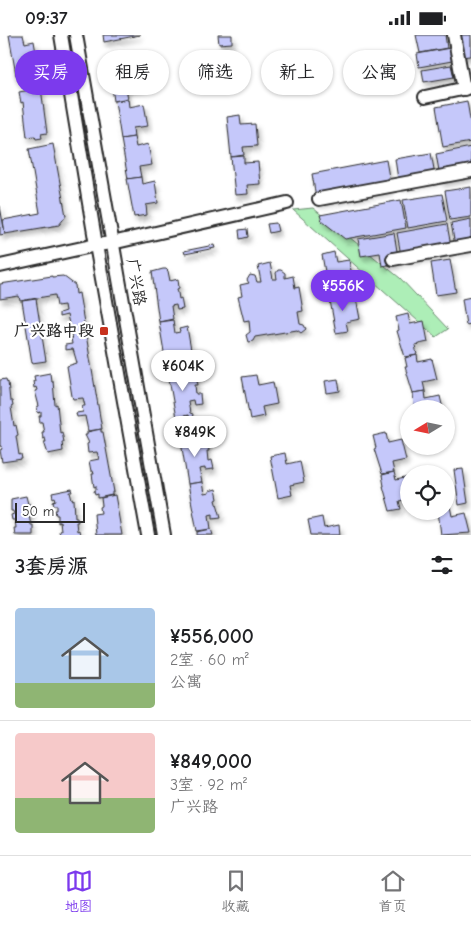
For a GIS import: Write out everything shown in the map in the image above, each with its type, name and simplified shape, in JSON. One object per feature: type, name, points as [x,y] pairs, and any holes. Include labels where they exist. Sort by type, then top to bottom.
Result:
[{"type":"street","name":"广兴路","points":[[61,35],[96,245],[148,535]]},
{"type":"street","name":"广兴路","points":[[76,35],[164,535]]},
{"type":"street","points":[[425,97],[468,88],[454,35]]},
{"type":"street","points":[[319,199],[471,171]]},
{"type":"street","points":[[0,266],[112,243],[287,203]]},
{"type":"street","points":[[393,259],[471,245]]},
{"type":"green space","points":[[313,208],[400,278],[448,329],[436,337],[293,210]]},
{"type":"building","points":[[9,35],[23,35],[25,43],[34,41],[36,50],[15,50],[15,69]]},
{"type":"building","points":[[103,35],[140,35],[104,42]]},
{"type":"building","points":[[218,35],[232,35],[232,43],[219,44]]},
{"type":"building","points":[[416,35],[445,35],[447,48],[420,53]]},
{"type":"building","points":[[456,35],[471,35],[471,56],[460,57]]},
{"type":"building","points":[[450,48],[452,61],[419,67],[417,54]]},
{"type":"building","points":[[451,65],[454,77],[424,82],[422,70]]},
{"type":"building","points":[[20,95],[42,95],[47,133],[41,134],[42,138],[36,139],[35,136],[27,137],[23,102],[21,103]]},
{"type":"building","points":[[113,95],[127,95],[128,98],[114,101]]},
{"type":"building","points":[[128,99],[129,107],[144,104],[148,126],[133,128],[134,137],[121,139],[115,101]]},
{"type":"building","points":[[467,101],[471,125],[471,142],[443,147],[436,107]]},
{"type":"building","points":[[240,115],[241,125],[255,124],[257,146],[243,147],[244,155],[231,157],[227,117]]},
{"type":"building","points":[[134,137],[136,147],[148,144],[152,165],[139,167],[141,177],[128,179],[121,139]]},
{"type":"building","points":[[53,144],[66,216],[59,225],[5,234],[3,220],[40,213],[29,149]]},
{"type":"building","points":[[471,147],[471,176],[441,182],[436,154]]},
{"type":"building","points":[[431,153],[436,180],[399,186],[395,159]]},
{"type":"building","points":[[244,156],[244,163],[258,162],[260,184],[247,185],[248,194],[235,195],[231,157]]},
{"type":"building","points":[[386,160],[391,189],[317,203],[312,174]]},
{"type":"building","points":[[141,177],[142,184],[155,181],[158,203],[146,205],[147,215],[134,217],[127,179]]},
{"type":"building","points":[[471,187],[471,217],[450,220],[445,191]]},
{"type":"building","points":[[442,194],[447,221],[408,228],[403,200]]},
{"type":"building","points":[[401,200],[406,228],[345,239],[322,221],[320,215]]},
{"type":"building","points":[[0,206],[5,234],[0,235]]},
{"type":"building","points":[[471,219],[471,248],[456,251],[451,223]]},
{"type":"building","points":[[276,223],[278,231],[269,233],[267,224]]},
{"type":"building","points":[[447,224],[452,252],[402,261],[397,233]]},
{"type":"building","points":[[247,229],[248,237],[240,239],[239,230]]},
{"type":"building","points":[[394,233],[399,263],[382,266],[380,253],[361,256],[358,239]]},
{"type":"building","points":[[214,245],[215,248],[185,254],[184,251]]},
{"type":"building","points":[[334,252],[336,262],[349,260],[353,281],[340,283],[341,292],[329,294],[322,255]]},
{"type":"building","points":[[450,260],[456,292],[436,295],[431,263]]},
{"type":"building","points":[[270,263],[273,279],[277,279],[276,273],[278,270],[281,270],[285,273],[285,278],[293,276],[295,288],[299,287],[303,311],[298,312],[300,324],[304,325],[306,329],[301,333],[297,330],[255,337],[253,341],[248,342],[246,335],[250,332],[249,320],[244,321],[238,297],[242,296],[240,285],[249,283],[247,280],[250,275],[255,276],[257,282],[261,282],[258,266]]},
{"type":"building","points":[[163,269],[168,271],[170,281],[178,279],[179,288],[177,289],[183,309],[177,310],[176,305],[171,306],[173,319],[159,322],[152,272]]},
{"type":"building","points":[[63,276],[75,285],[76,294],[79,293],[102,429],[88,431],[85,416],[77,417],[76,413],[83,412],[82,406],[85,406],[83,398],[73,399],[72,396],[67,366],[77,363],[73,349],[65,350],[65,345],[72,344],[72,337],[67,315],[59,317],[59,313],[65,311],[64,305],[57,306],[55,295],[20,301],[19,296],[0,299],[0,284]]},
{"type":"building","points":[[341,292],[343,300],[356,298],[360,319],[346,322],[348,331],[336,333],[329,295]]},
{"type":"building","points":[[471,297],[471,324],[466,325],[462,299]]},
{"type":"building","points":[[36,299],[46,361],[32,363],[22,301]]},
{"type":"building","points":[[408,314],[410,324],[424,321],[428,342],[415,345],[417,355],[405,357],[397,331],[399,330],[396,317]]},
{"type":"building","points":[[173,320],[175,333],[180,332],[179,329],[187,327],[192,356],[185,357],[185,352],[180,353],[182,368],[167,370],[159,322]]},
{"type":"building","points":[[417,355],[418,362],[432,359],[437,379],[423,382],[425,391],[413,393],[405,367],[407,367],[405,358]]},
{"type":"building","points":[[182,368],[184,377],[196,375],[198,385],[195,385],[196,394],[200,394],[201,404],[194,405],[193,400],[188,401],[190,413],[193,414],[192,419],[188,415],[176,418],[167,371]]},
{"type":"building","points":[[50,373],[51,381],[53,381],[55,405],[57,404],[60,433],[62,432],[64,442],[62,442],[63,451],[48,454],[44,442],[46,442],[45,438],[43,439],[42,422],[40,422],[39,416],[41,416],[41,412],[38,413],[37,407],[39,406],[35,391],[37,390],[36,387],[34,388],[33,381],[35,381],[34,376]]},
{"type":"building","points":[[256,375],[258,385],[273,382],[277,404],[262,407],[264,416],[250,419],[242,377]]},
{"type":"building","points":[[6,379],[10,401],[12,401],[13,406],[11,407],[14,426],[16,425],[18,435],[16,436],[19,455],[21,454],[22,459],[2,462],[0,450],[2,449],[0,446],[0,380]]},
{"type":"building","points":[[338,379],[340,391],[327,393],[325,381]]},
{"type":"building","points":[[425,391],[426,399],[440,396],[441,400],[413,400],[413,393]]},
{"type":"building","points":[[101,429],[114,492],[112,492],[112,495],[98,498],[98,494],[95,495],[94,491],[96,486],[94,487],[92,474],[94,474],[91,471],[89,461],[99,459],[97,452],[88,453],[87,444],[89,443],[85,435],[87,435],[87,432]]},
{"type":"building","points":[[195,431],[197,435],[194,436],[196,447],[201,446],[200,443],[208,442],[208,461],[212,460],[214,469],[199,469],[202,482],[188,484],[180,436],[191,434]]},
{"type":"building","points":[[386,433],[388,443],[400,440],[400,455],[405,455],[406,460],[392,463],[394,472],[382,474],[374,449],[376,448],[373,436]]},
{"type":"building","points":[[285,453],[287,464],[300,461],[304,482],[290,485],[292,495],[278,498],[270,456]]},
{"type":"building","points":[[463,469],[468,503],[459,505],[455,470]]},
{"type":"building","points":[[394,472],[396,480],[400,479],[400,509],[390,511],[382,475]]},
{"type":"building","points":[[202,482],[204,494],[216,489],[218,499],[216,500],[221,517],[213,518],[213,514],[209,515],[211,529],[197,531],[188,484]]},
{"type":"building","points":[[72,489],[73,492],[70,492],[72,500],[74,499],[75,517],[77,517],[78,522],[76,522],[77,531],[79,530],[80,535],[60,535],[60,522],[58,523],[58,515],[56,515],[55,510],[57,510],[57,505],[54,505],[53,501],[56,500],[55,497],[53,498],[52,493]]},
{"type":"building","points":[[115,495],[122,535],[96,535],[94,514],[101,513],[101,498]]},
{"type":"building","points":[[26,496],[32,515],[29,516],[31,525],[33,525],[33,535],[15,535],[15,520],[12,520],[11,515],[14,514],[11,511],[11,499]]},
{"type":"building","points":[[466,513],[471,533],[441,535],[439,520],[455,520],[455,515]]},
{"type":"building","points":[[322,517],[324,528],[339,525],[340,535],[311,535],[308,520]]},
{"type":"building","points":[[211,529],[213,535],[197,535],[197,532]]},
{"type":"place","name":"广兴路中段","points":[[104,331]]}]
